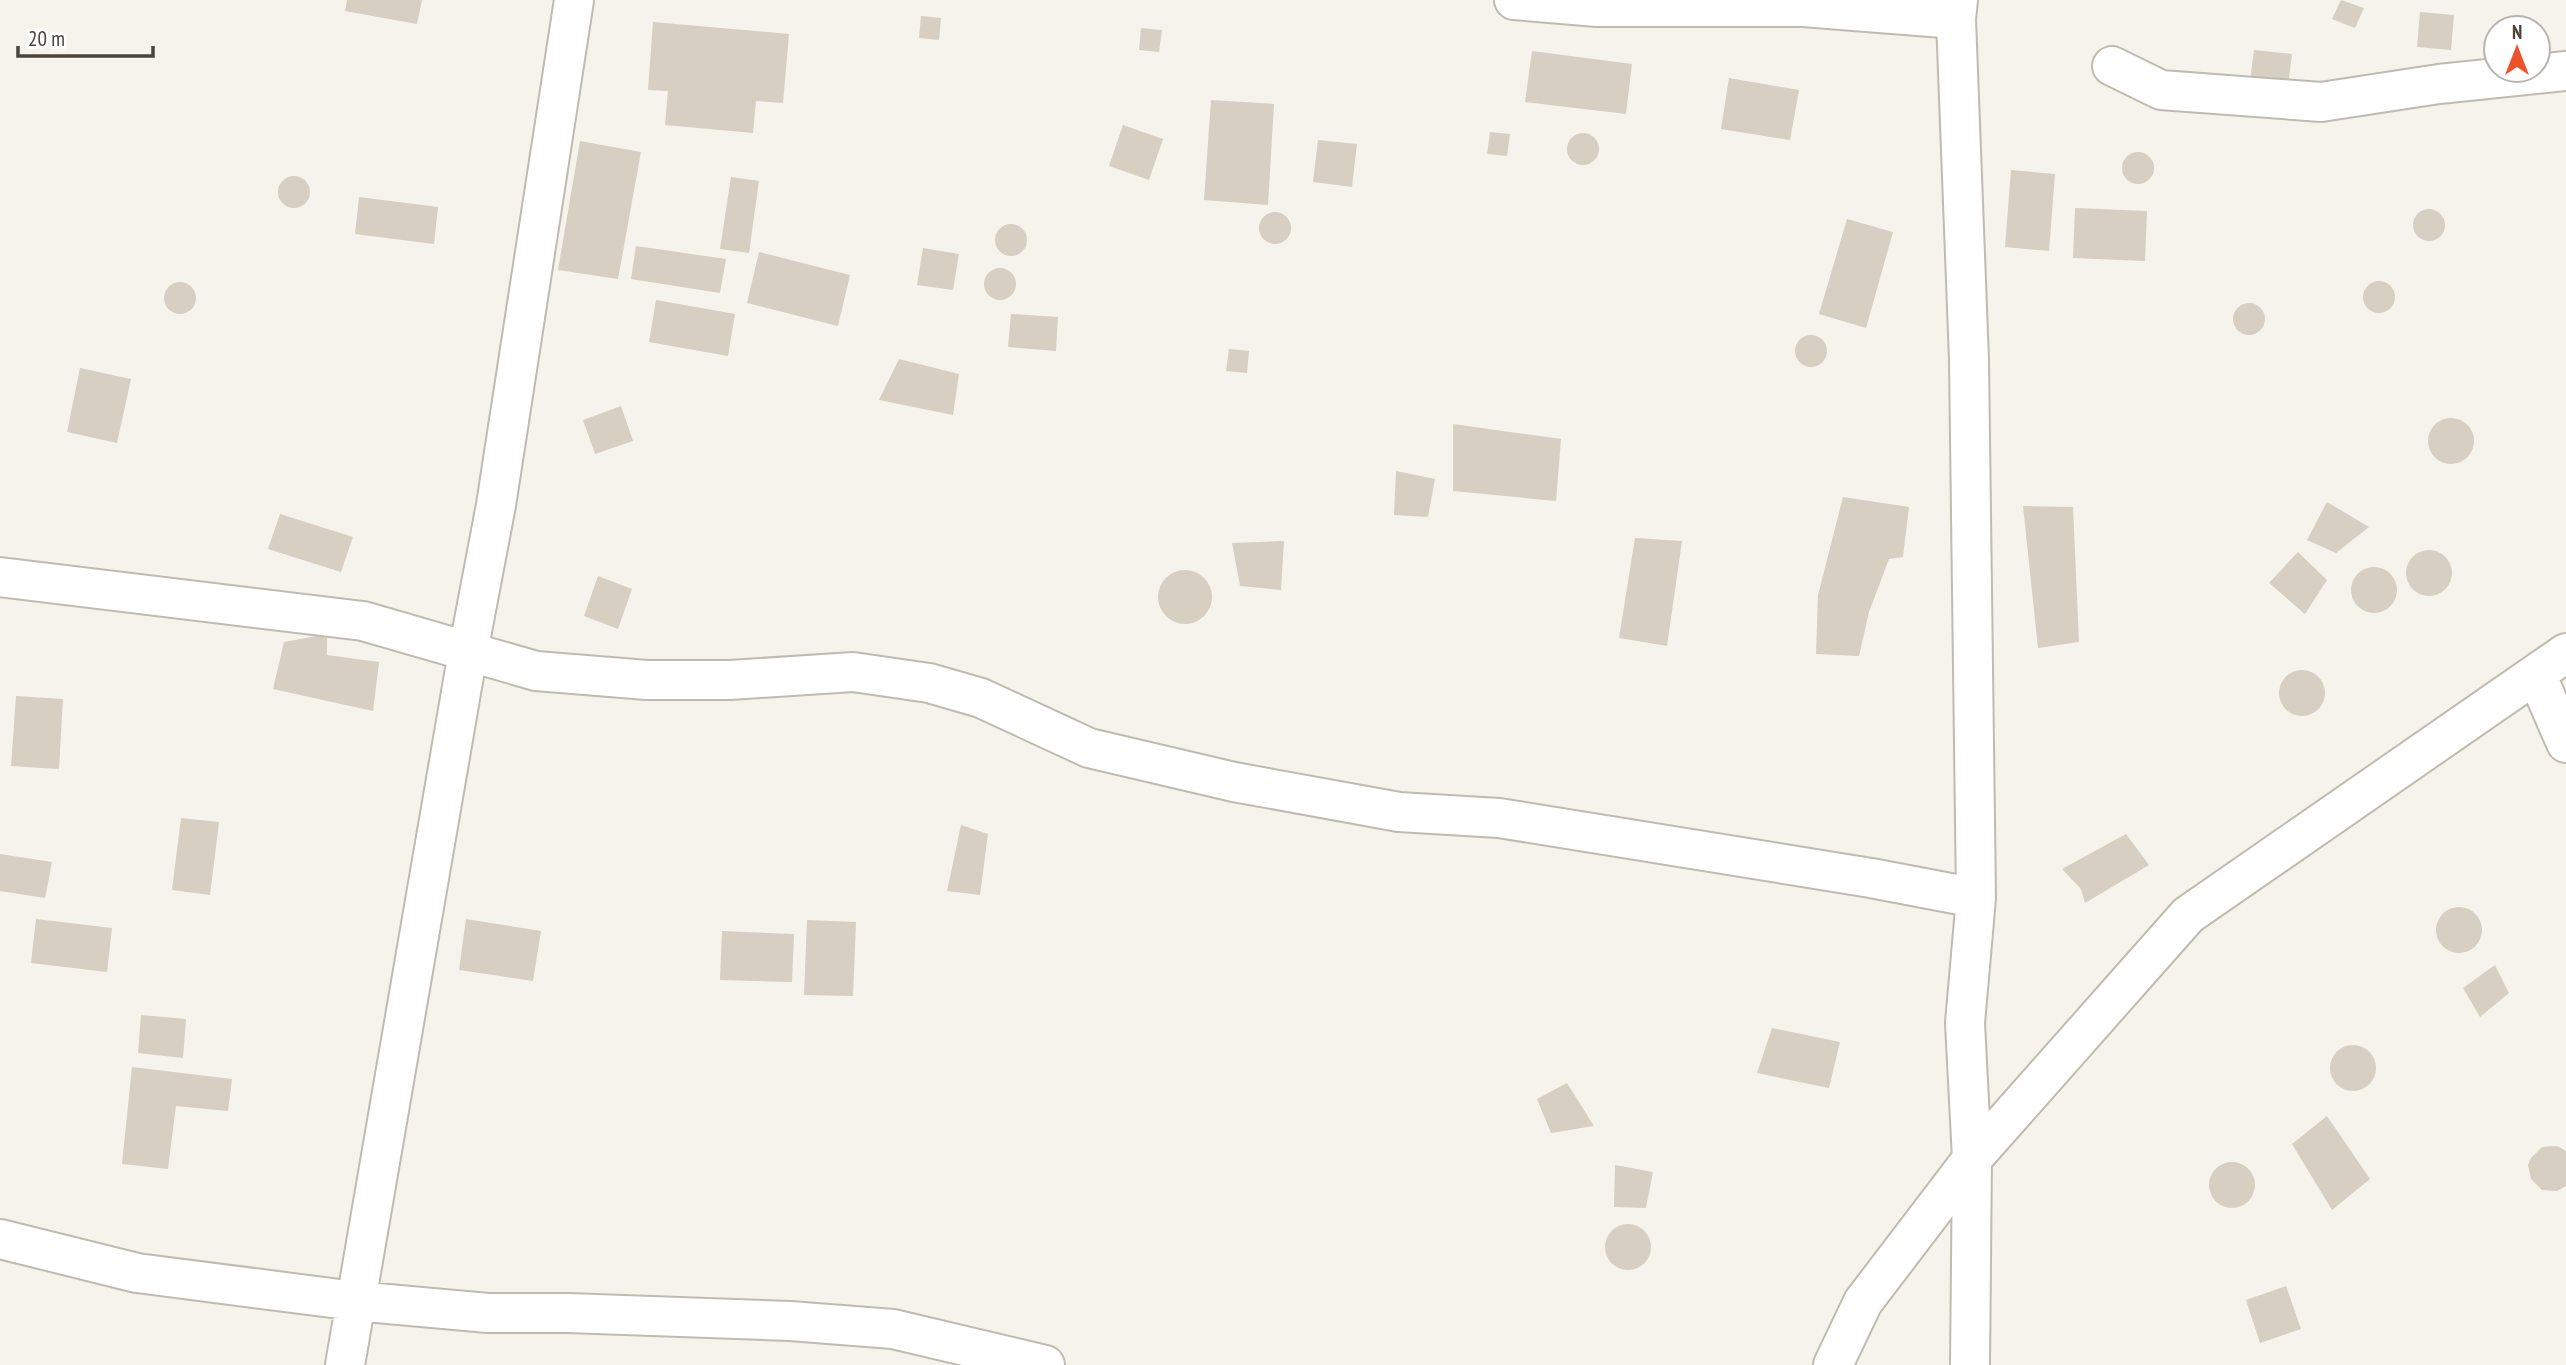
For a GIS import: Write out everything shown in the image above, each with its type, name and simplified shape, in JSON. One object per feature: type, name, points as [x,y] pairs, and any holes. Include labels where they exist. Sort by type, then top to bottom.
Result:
[{"type":"street","points":[[345,1365],[468,652],[496,505],[574,0]]},
{"type":"street","points":[[1514,0],[1597,7],[1957,10],[1969,360],[1976,898],[1965,1023],[1972,1159],[1970,1365]]},
{"type":"street","points":[[2112,66],[2161,90],[2321,102],[2439,84],[2566,71]]},
{"type":"street","points":[[0,578],[363,621],[536,671],[647,680],[730,680],[853,672],[929,683],[981,698],[1089,748],[1234,782],[1399,812],[1499,818],[1871,878],[1976,898]]},
{"type":"street","points":[[1833,1365],[1863,1302],[1972,1159],[2188,915],[2551,663],[2566,743]]},
{"type":"street","points":[[0,1239],[137,1273],[355,1301],[488,1313],[568,1313],[790,1321],[893,1329],[941,1353],[1045,1365]]},
{"type":"building","points":[[347,0],[422,0],[417,24],[345,11]]},
{"type":"building","points":[[2341,0],[2364,8],[2355,28],[2332,19]]},
{"type":"building","points":[[2420,12],[2454,15],[2451,50],[2417,47]]},
{"type":"building","points":[[921,16],[941,18],[939,40],[919,38]]},
{"type":"building","points":[[653,22],[789,34],[783,103],[756,101],[753,133],[665,125],[668,91],[648,90]]},
{"type":"building","points":[[1141,28],[1162,30],[1159,52],[1139,50]]},
{"type":"building","points":[[2254,50],[2292,54],[2288,85],[2250,81]]},
{"type":"building","points":[[1532,51],[1632,64],[1626,114],[1525,102]]},
{"type":"building","points":[[1729,78],[1799,90],[1790,140],[1721,129]]},
{"type":"building","points":[[1211,100],[1274,104],[1268,205],[1204,200]]},
{"type":"building","points":[[1123,125],[1163,139],[1149,180],[1109,166]]},
{"type":"building","points":[[1490,132],[1510,134],[1507,156],[1487,154]]},
{"type":"building","points":[[1583,133],[1595,137],[1599,149],[1595,161],[1583,165],[1571,161],[1567,149],[1571,137]]},
{"type":"building","points":[[1318,140],[1357,144],[1352,187],[1313,182]]},
{"type":"building","points":[[580,141],[641,152],[618,279],[558,270]]},
{"type":"building","points":[[2138,152],[2150,156],[2154,168],[2150,180],[2138,184],[2126,180],[2122,168],[2126,156]]},
{"type":"building","points":[[2011,170],[2055,174],[2049,251],[2005,247]]},
{"type":"building","points":[[294,176],[305,181],[310,192],[305,203],[294,208],[283,203],[278,192],[283,181]]},
{"type":"building","points":[[731,177],[759,181],[749,253],[720,249]]},
{"type":"building","points":[[359,197],[438,207],[434,244],[355,234]]},
{"type":"building","points":[[2075,208],[2147,211],[2145,261],[2073,258]]},
{"type":"building","points":[[2429,209],[2441,213],[2445,225],[2441,237],[2429,241],[2417,237],[2413,225],[2417,213]]},
{"type":"building","points":[[1275,212],[1287,216],[1291,228],[1287,240],[1275,244],[1263,240],[1259,228],[1263,216]]},
{"type":"building","points":[[1847,219],[1893,232],[1866,328],[1819,314]]},
{"type":"building","points":[[1011,224],[1023,228],[1027,240],[1023,252],[1011,256],[999,252],[995,240],[999,228]]},
{"type":"building","points":[[636,246],[726,259],[720,293],[631,279]]},
{"type":"building","points":[[923,248],[959,254],[953,290],[917,285]]},
{"type":"building","points":[[759,252],[850,275],[838,326],[747,303]]},
{"type":"building","points":[[1000,268],[1012,272],[1016,284],[1012,296],[1000,300],[988,296],[984,284],[988,272]]},
{"type":"building","points":[[2379,281],[2391,285],[2395,297],[2391,309],[2379,313],[2367,309],[2363,297],[2367,285]]},
{"type":"building","points":[[180,282],[191,287],[196,298],[191,309],[180,314],[169,309],[164,298],[169,287]]},
{"type":"building","points":[[656,300],[735,314],[728,356],[649,342]]},
{"type":"building","points":[[2249,303],[2261,307],[2265,319],[2261,331],[2249,335],[2237,331],[2233,319],[2237,307]]},
{"type":"building","points":[[1011,314],[1058,317],[1056,351],[1008,347]]},
{"type":"building","points":[[1811,335],[1823,339],[1827,351],[1823,363],[1811,367],[1799,363],[1795,351],[1799,339]]},
{"type":"building","points":[[1229,349],[1249,351],[1247,373],[1226,371]]},
{"type":"building","points":[[899,359],[959,374],[953,415],[879,400]]},
{"type":"building","points":[[80,368],[131,379],[117,443],[67,432]]},
{"type":"building","points":[[621,406],[633,441],[595,454],[583,420]]},
{"type":"building","points":[[2451,418],[2467,425],[2474,441],[2467,457],[2451,464],[2435,457],[2428,441],[2435,425]]},
{"type":"building","points":[[1453,424],[1561,439],[1556,501],[1453,491]]},
{"type":"building","points":[[1396,471],[1435,479],[1428,517],[1394,515]]},
{"type":"building","points":[[1843,497],[1909,507],[1903,557],[1889,559],[1869,612],[1859,656],[1816,654],[1818,595]]},
{"type":"building","points":[[2327,502],[2369,527],[2336,553],[2307,540]]},
{"type":"building","points":[[2023,506],[2073,507],[2079,642],[2038,648]]},
{"type":"building","points":[[280,514],[353,537],[341,572],[268,549]]},
{"type":"building","points":[[1635,538],[1682,541],[1667,646],[1619,638]]},
{"type":"building","points":[[1284,541],[1281,590],[1240,586],[1232,543]]},
{"type":"building","points":[[2429,550],[2445,557],[2452,573],[2445,589],[2429,596],[2413,589],[2406,573],[2413,557]]},
{"type":"building","points":[[2298,552],[2327,580],[2305,614],[2269,583]]},
{"type":"building","points":[[2374,567],[2390,574],[2397,590],[2390,606],[2374,613],[2358,606],[2351,590],[2358,574]]},
{"type":"building","points":[[1185,570],[1204,578],[1212,597],[1204,616],[1185,624],[1166,616],[1158,597],[1166,578]]},
{"type":"building","points":[[598,576],[632,589],[618,629],[584,616]]},
{"type":"building","points":[[327,634],[327,655],[379,662],[373,711],[273,689],[284,642]]},
{"type":"building","points":[[2302,670],[2318,677],[2325,693],[2318,709],[2302,716],[2286,709],[2279,693],[2286,677]]},
{"type":"building","points":[[16,696],[63,699],[59,769],[11,766]]},
{"type":"building","points":[[181,818],[219,822],[210,895],[172,890]]},
{"type":"building","points":[[961,825],[988,834],[980,895],[947,891]]},
{"type":"building","points":[[2126,834],[2149,865],[2085,903],[2081,889],[2062,869]]},
{"type":"building","points":[[0,854],[52,862],[45,898],[0,891]]},
{"type":"building","points":[[2459,907],[2475,914],[2482,930],[2475,946],[2459,953],[2443,946],[2436,930],[2443,914]]},
{"type":"building","points":[[36,919],[112,928],[107,972],[31,963]]},
{"type":"building","points":[[466,919],[541,931],[533,981],[459,970]]},
{"type":"building","points":[[807,920],[856,922],[853,996],[804,995]]},
{"type":"building","points":[[722,931],[794,934],[792,982],[720,980]]},
{"type":"building","points":[[2495,965],[2509,993],[2480,1017],[2463,988]]},
{"type":"building","points":[[141,1015],[186,1019],[183,1058],[138,1053]]},
{"type":"building","points":[[1772,1028],[1840,1042],[1829,1088],[1757,1073]]},
{"type":"building","points":[[2353,1045],[2369,1052],[2376,1068],[2369,1084],[2353,1091],[2337,1084],[2330,1068],[2337,1052]]},
{"type":"building","points":[[132,1067],[232,1079],[228,1111],[176,1106],[168,1169],[122,1164]]},
{"type":"building","points":[[1567,1083],[1594,1126],[1551,1133],[1537,1099]]},
{"type":"building","points":[[2327,1116],[2370,1179],[2332,1210],[2292,1144]]},
{"type":"building","points":[[2557,1146],[2566,1151],[2566,1186],[2557,1191],[2542,1190],[2531,1179],[2528,1165],[2542,1147]]},
{"type":"building","points":[[2232,1162],[2248,1169],[2255,1185],[2248,1201],[2232,1208],[2216,1201],[2209,1185],[2216,1169]]},
{"type":"building","points":[[1615,1165],[1653,1172],[1646,1208],[1614,1207]]},
{"type":"building","points":[[1628,1224],[1644,1231],[1651,1247],[1644,1263],[1628,1270],[1612,1263],[1605,1247],[1612,1231]]},
{"type":"building","points":[[2286,1286],[2301,1329],[2260,1343],[2246,1300]]}]
